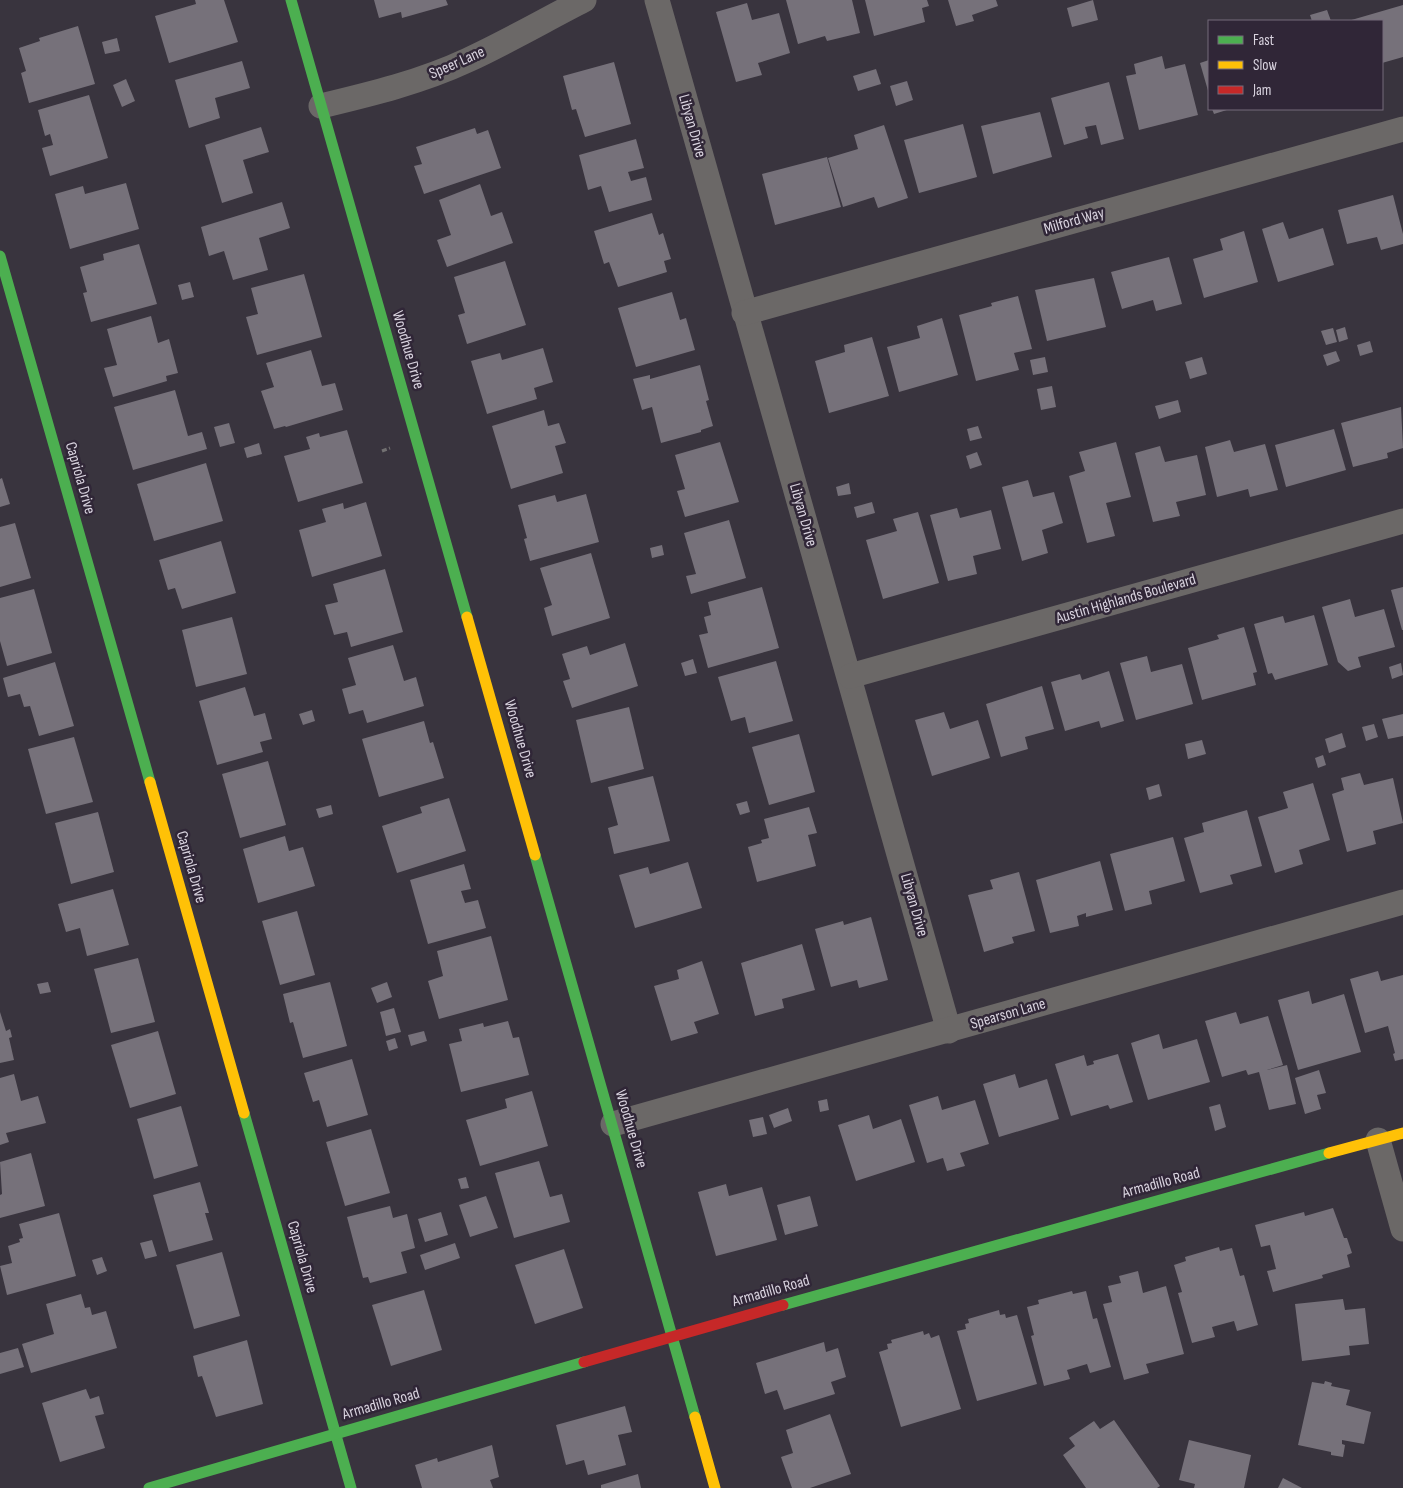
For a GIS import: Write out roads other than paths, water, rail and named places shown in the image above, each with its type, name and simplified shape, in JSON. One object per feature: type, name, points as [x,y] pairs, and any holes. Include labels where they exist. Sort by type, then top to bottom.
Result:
[{"type":"street","name":"Woodhue Drive","points":[[291,0],[715,1488]]},
{"type":"street","name":"Speer Lane","points":[[321,106],[414,81],[444,70],[468,60],[584,0]]},
{"type":"street","name":"Libyan Drive","points":[[657,0],[744,313],[850,676],[949,1031]]},
{"type":"street","name":"Milford Way","points":[[744,313],[1403,129]]},
{"type":"street","name":"Capriola Drive","points":[[0,256],[351,1488]]},
{"type":"street","name":"Austin Highlands Boulevard","points":[[850,676],[1403,521]]},
{"type":"street","name":"Spearson Lane","points":[[612,1124],[949,1031],[1403,902]]},
{"type":"street","name":"Armadillo Road","points":[[149,1488],[672,1336],[1403,1132]]},
{"type":"street","points":[[1378,1140],[1403,1229]]}]
